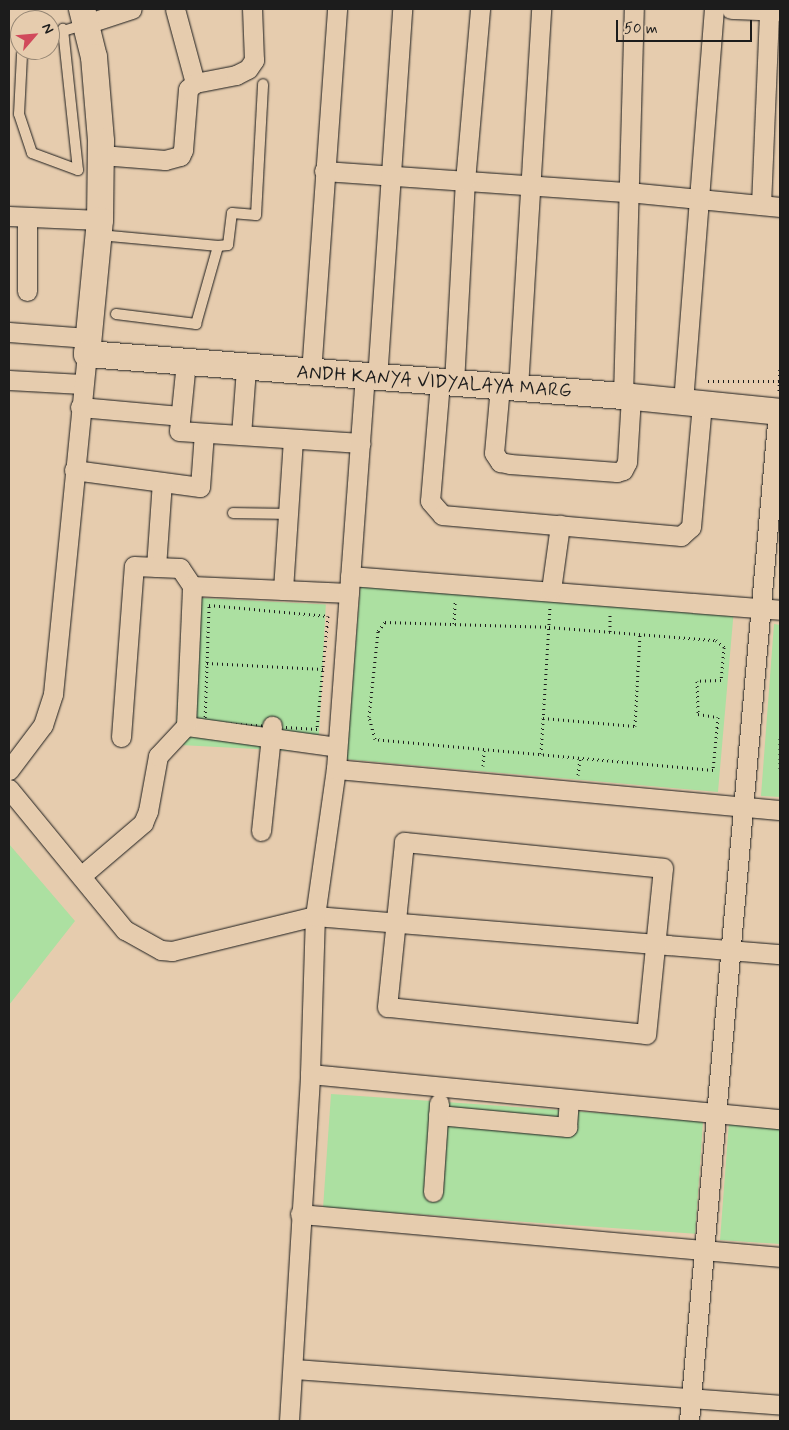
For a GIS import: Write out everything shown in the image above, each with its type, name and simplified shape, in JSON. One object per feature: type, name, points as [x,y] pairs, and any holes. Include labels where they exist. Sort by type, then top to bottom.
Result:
[{"type":"street","points":[[9,770],[43,725],[52,694],[99,228],[100,155],[94,57],[77,21],[132,9]]},
{"type":"street","points":[[175,9],[195,83]]},
{"type":"street","points":[[100,155],[166,160],[180,156],[183,150],[187,95],[195,83],[248,69],[254,60],[252,9]]},
{"type":"street","points":[[311,373],[337,9]]},
{"type":"street","points":[[289,1421],[294,1369],[300,1214],[310,1074],[315,916],[336,769],[360,443],[371,379],[391,175],[402,9]]},
{"type":"street","points":[[480,9],[447,382],[430,501],[435,510],[442,515],[681,536],[691,527],[701,199],[714,9]]},
{"type":"street","points":[[541,9],[531,185],[509,387],[494,453],[500,462],[510,464],[617,472],[623,470],[627,462],[628,192],[634,9]]},
{"type":"street","points":[[731,9],[775,11],[761,205]]},
{"type":"street","points":[[324,171],[628,192],[780,207]]},
{"type":"street","points":[[27,291],[18,217],[99,228]]},
{"type":"street","points":[[9,332],[88,346]]},
{"type":"street","name":"ANDH KANYA VIDYALAYA MARG","points":[[88,346],[186,362],[371,379],[447,382],[627,397],[696,396],[779,412]]},
{"type":"street","points":[[186,362],[179,432],[360,443]]},
{"type":"street","points":[[241,436],[246,368]]},
{"type":"street","points":[[9,380],[82,384]]},
{"type":"street","points":[[80,407],[180,416]]},
{"type":"street","points":[[689,1421],[779,412]]},
{"type":"street","points":[[74,470],[200,486],[204,433]]},
{"type":"street","points":[[283,590],[293,439]]},
{"type":"street","points":[[156,567],[162,482]]},
{"type":"street","points":[[551,590],[560,526]]},
{"type":"street","points":[[81,876],[143,823],[148,811],[158,756],[186,726],[192,586],[180,568],[134,566],[121,738]]},
{"type":"street","points":[[192,586],[283,590],[350,584],[551,590],[780,610]]},
{"type":"street","points":[[186,726],[271,732],[337,747]]},
{"type":"street","points":[[261,831],[271,732]]},
{"type":"street","points":[[336,769],[780,810]]},
{"type":"street","points":[[9,789],[125,930],[161,950],[172,951],[315,916],[732,948],[780,954]]},
{"type":"street","points":[[404,842],[663,868],[646,1034],[387,1007],[397,923],[404,842]]},
{"type":"street","points":[[310,1074],[717,1115],[780,1119]]},
{"type":"street","points":[[433,1192],[440,1087]]},
{"type":"street","points":[[502,1120],[505,1094]]},
{"type":"street","points":[[438,1115],[567,1127],[569,1100]]},
{"type":"street","points":[[300,1214],[780,1257]]},
{"type":"street","points":[[294,1369],[780,1405]]},
{"type":"lane","points":[[22,60],[20,114],[32,153],[78,170],[77,21],[60,30]]},
{"type":"lane","points":[[99,228],[218,246],[228,245],[232,213],[256,216],[263,84]]},
{"type":"lane","points":[[116,314],[196,324],[218,246]]},
{"type":"lane","points":[[232,513],[288,514]]},
{"type":"path","points":[[696,396],[780,381]]},
{"type":"path","points":[[541,754],[551,590]]},
{"type":"path","points":[[454,624],[455,596]]},
{"type":"path","points":[[209,605],[328,616],[317,729],[271,732],[205,722],[207,663],[209,605]]},
{"type":"path","points":[[384,622],[454,624],[549,628],[716,640],[724,648],[721,680],[697,681],[698,714],[718,717],[714,770],[375,740],[370,717],[378,631],[384,622]]},
{"type":"path","points":[[543,718],[635,726],[640,634]]},
{"type":"path","points":[[207,663],[323,669]]},
{"type":"path","points":[[780,738],[780,772]]},
{"type":"path","points":[[483,770],[484,750]]},
{"type":"path","points":[[578,776],[580,758]]},
{"type":"green space","points":[[361,581],[734,614],[718,792],[345,759]]},
{"type":"green space","points":[[183,597],[326,604],[318,752],[175,745]]},
{"type":"green space","points":[[774,624],[780,625],[780,797],[761,796]]},
{"type":"green space","points":[[9,844],[75,921],[9,1005]]},
{"type":"green space","points":[[331,1094],[703,1120],[695,1234],[323,1208]]},
{"type":"green space","points":[[729,1122],[780,1126],[780,1244],[720,1240]]}]
